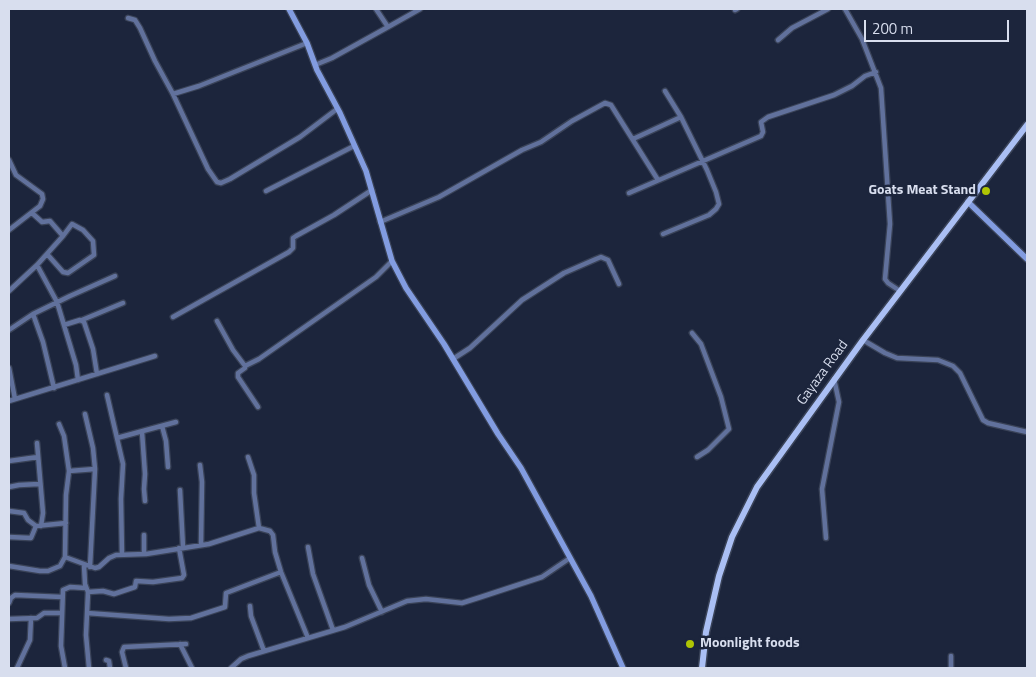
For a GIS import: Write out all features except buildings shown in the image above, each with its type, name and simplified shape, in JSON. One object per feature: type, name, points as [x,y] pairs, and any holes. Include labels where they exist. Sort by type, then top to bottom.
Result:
[{"type":"main road","name":"Gayaza Road","points":[[702,668],[706,632],[719,576],[732,537],[757,487],[863,340],[1027,125]]},
{"type":"street","points":[[289,9],[354,146],[372,190],[392,261],[406,288],[454,359],[498,434],[519,464],[591,596],[623,668]]},
{"type":"street","points":[[376,9],[388,27]]},
{"type":"street","points":[[315,65],[332,58],[420,9]]},
{"type":"street","points":[[778,40],[792,28],[828,9]]},
{"type":"street","points":[[845,9],[862,39],[881,88],[890,224],[885,279],[900,291]]},
{"type":"street","points":[[128,18],[135,20],[140,28],[208,169],[217,182],[221,183],[230,179],[300,136],[337,109]]},
{"type":"street","points":[[173,94],[199,86],[306,43]]},
{"type":"street","points":[[629,193],[763,134],[761,122],[768,117],[834,95],[852,86],[865,76],[876,72]]},
{"type":"street","points":[[663,234],[708,215],[716,209],[718,204],[718,197],[703,160],[665,91]]},
{"type":"street","points":[[380,222],[439,197],[522,150],[541,142],[572,121],[605,103],[611,105],[658,180]]},
{"type":"street","points":[[633,139],[681,117]]},
{"type":"street","points":[[266,191],[354,146]]},
{"type":"street","points":[[9,160],[16,175],[42,194],[43,199],[40,206],[9,230]]},
{"type":"street","points":[[173,316],[289,252],[293,248],[293,238],[372,190]]},
{"type":"street","points":[[968,202],[1027,259]]},
{"type":"street","points":[[32,213],[42,222],[50,221],[63,236]]},
{"type":"street","points":[[9,291],[37,265],[72,224],[83,230],[93,241],[94,255],[68,273],[63,272],[47,254]]},
{"type":"street","points":[[454,359],[470,348],[522,300],[564,273],[588,262],[605,258],[608,260],[619,284]]},
{"type":"street","points":[[258,407],[238,377],[238,373],[245,366],[258,359],[376,277],[392,261]]},
{"type":"street","points":[[37,265],[56,302],[76,365],[78,380]]},
{"type":"street","points":[[9,330],[56,302],[114,276]]},
{"type":"street","points":[[64,325],[82,320],[123,303]]},
{"type":"street","points":[[33,314],[43,342],[54,388]]},
{"type":"street","points":[[82,320],[93,349],[97,374]]},
{"type":"street","points":[[218,321],[233,350],[245,366]]},
{"type":"street","points":[[692,332],[701,344],[721,397],[730,428],[708,450],[697,457]]},
{"type":"street","points":[[863,340],[897,358],[938,360],[953,366],[960,373],[983,420],[988,423],[1027,432]]},
{"type":"street","points":[[9,401],[155,356]]},
{"type":"street","points":[[9,368],[15,399]]},
{"type":"street","points":[[826,538],[822,489],[839,402],[834,379]]},
{"type":"street","points":[[107,395],[123,464],[121,499],[122,555]]},
{"type":"street","points":[[85,414],[94,448],[95,469],[87,566],[86,651],[88,668]]},
{"type":"street","points":[[117,438],[176,422]]},
{"type":"street","points":[[9,566],[48,571],[60,566],[65,557],[66,495],[69,472],[64,436],[59,424]]},
{"type":"street","points":[[162,426],[166,441],[168,467]]},
{"type":"street","points":[[142,432],[145,501]]},
{"type":"street","points":[[9,537],[31,538],[43,512],[37,443]]},
{"type":"street","points":[[9,461],[38,457]]},
{"type":"street","points":[[248,457],[254,475],[254,493],[259,528]]},
{"type":"street","points":[[200,465],[202,482],[202,545]]},
{"type":"street","points":[[69,472],[95,469]]},
{"type":"street","points":[[9,487],[40,484]]},
{"type":"street","points":[[65,668],[61,646],[62,597],[64,596],[63,590],[65,588],[103,591],[114,594],[135,587],[136,581],[153,582],[182,578],[184,576],[181,548],[180,490]]},
{"type":"street","points":[[9,511],[24,513],[28,520],[38,526],[66,523]]},
{"type":"street","points":[[65,557],[87,566],[99,567],[109,558],[122,555],[144,554],[202,545],[259,528],[270,531],[273,535],[275,552],[281,572],[308,638]]},
{"type":"street","points":[[144,535],[144,554]]},
{"type":"street","points":[[308,547],[314,574],[333,630]]},
{"type":"street","points":[[362,558],[369,585],[382,612]]},
{"type":"street","points":[[231,668],[241,659],[333,630],[407,601],[426,598],[462,603],[475,599],[542,577],[570,558]]},
{"type":"street","points":[[87,614],[169,619],[191,618],[225,607],[226,593],[281,572]]},
{"type":"street","points":[[9,603],[15,595],[62,597]]},
{"type":"street","points":[[250,606],[251,616],[264,652]]},
{"type":"street","points":[[9,619],[37,618],[44,613],[62,613]]},
{"type":"street","points":[[17,668],[30,640],[31,618]]},
{"type":"street","points":[[126,668],[122,652],[124,647],[183,644],[192,668]]},
{"type":"street","points":[[951,656],[951,668]]},
{"type":"street","points":[[106,660],[109,661],[110,668]]},
{"type":"place","name":"Goats Meat Stand","points":[[986,191]]},
{"type":"place","name":"Moonlight foods","points":[[690,644]]}]
